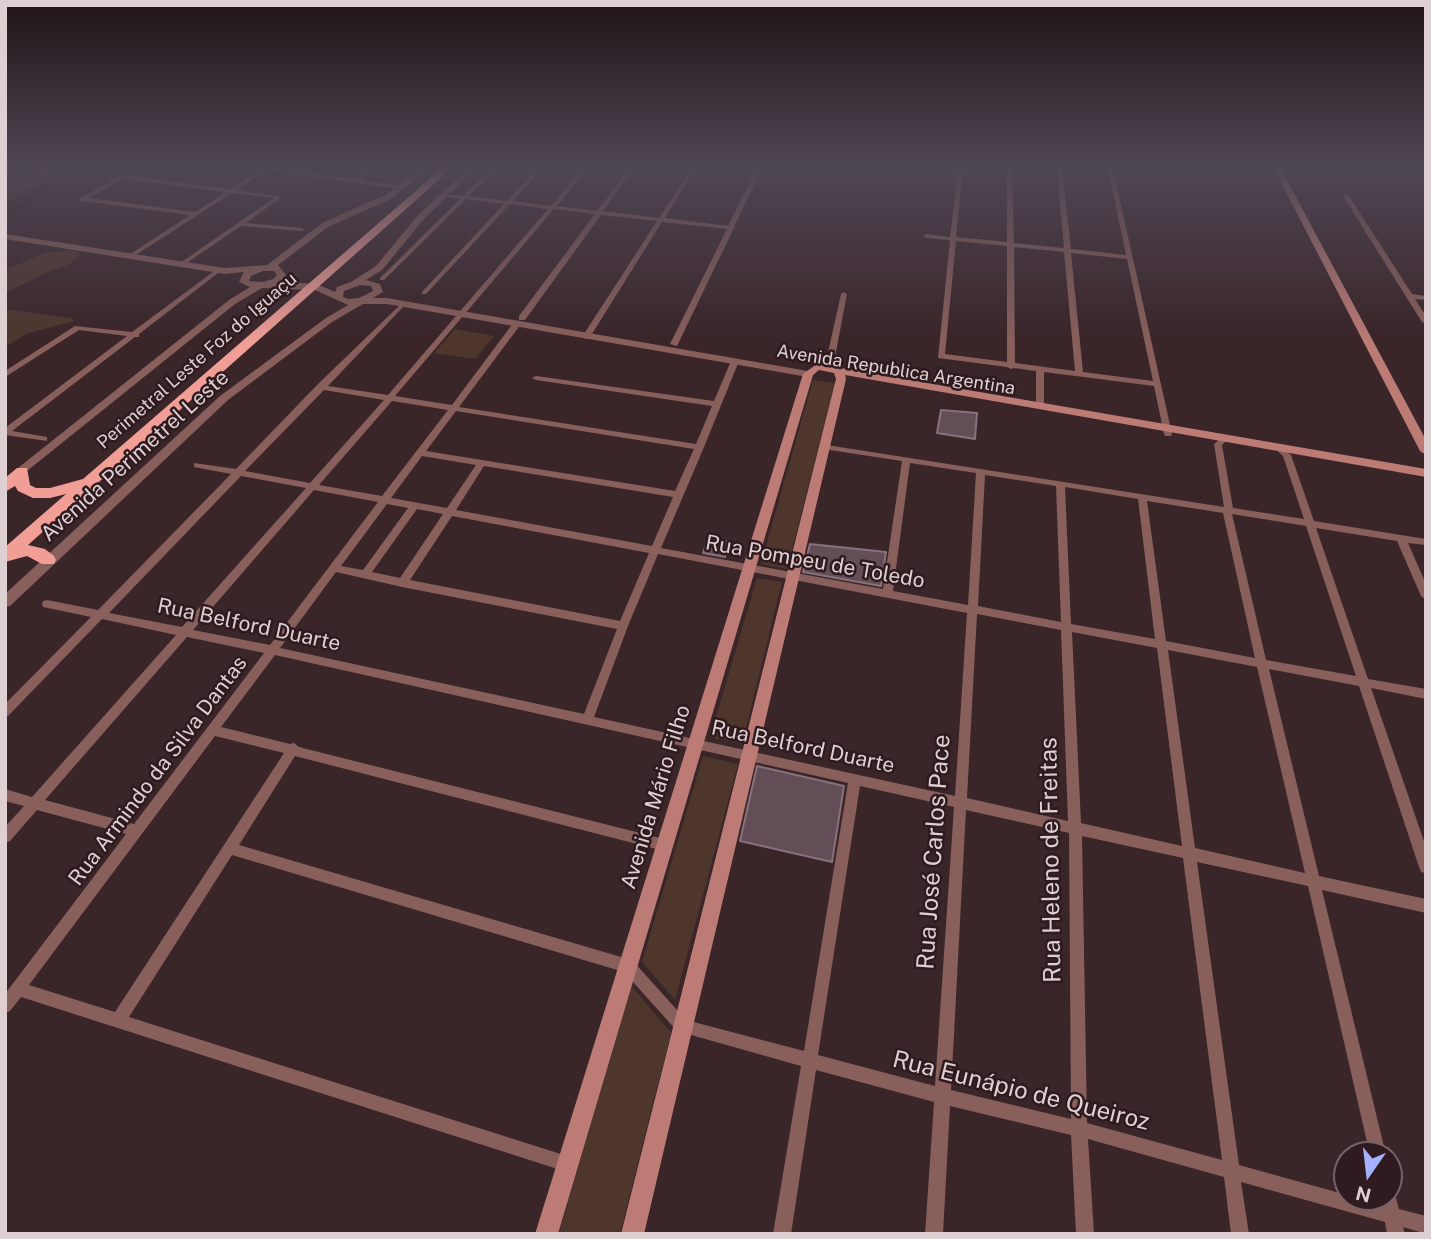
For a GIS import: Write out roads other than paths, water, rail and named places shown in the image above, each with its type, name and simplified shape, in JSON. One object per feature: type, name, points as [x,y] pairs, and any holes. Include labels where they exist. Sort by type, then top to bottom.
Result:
[{"type":"highway","name":"Perimetral Leste Foz do Iguaçu","points":[[7,554],[380,227]]},
{"type":"highway","points":[[22,471],[23,487],[33,493],[50,493],[88,484]]},
{"type":"highway","points":[[5,487],[22,471]]},
{"type":"highway","points":[[7,554],[27,550],[39,553],[48,560]]},
{"type":"main road","points":[[1308,227],[1426,451]]},
{"type":"main road","name":"Avenida Republica Argentina","points":[[812,370],[1168,431]]},
{"type":"main road","name":"Avenida Mário Filho","points":[[546,1234],[812,370]]},
{"type":"main road","points":[[632,1234],[839,375]]},
{"type":"main road","name":"Avenida Republica Argentina","points":[[839,375],[1040,406],[1221,441],[1426,473]]},
{"type":"main road","name":"Avenida Republica Argentina","points":[[1282,451],[1426,480]]},
{"type":"street","points":[[131,256],[176,227]]},
{"type":"street","points":[[182,264],[238,227]]},
{"type":"street","points":[[270,227],[301,230]]},
{"type":"street","points":[[232,302],[247,274],[266,268],[323,227]]},
{"type":"street","name":"Avenida Perimetrel Leste","points":[[329,320],[340,289],[379,268],[415,227]]},
{"type":"street","points":[[379,268],[376,278],[379,285],[435,227]]},
{"type":"street","points":[[424,293],[487,227]]},
{"type":"street","points":[[5,837],[389,399],[536,227]]},
{"type":"street","name":"Rua Armindo da Silva Dantas","points":[[5,1006],[588,227]]},
{"type":"street","points":[[588,333],[657,227]]},
{"type":"street","points":[[674,344],[732,228],[722,227]]},
{"type":"street","points":[[953,227],[940,354],[944,358],[1157,384]]},
{"type":"street","points":[[1010,227],[1011,367]]},
{"type":"street","points":[[1066,227],[1079,375]]},
{"type":"street","points":[[1123,227],[1168,431]]},
{"type":"street","points":[[1366,227],[1426,322]]},
{"type":"street","points":[[5,236],[222,270],[280,269],[282,275]]},
{"type":"street","points":[[926,236],[1130,257]]},
{"type":"street","points":[[222,270],[244,282],[317,287],[339,298]]},
{"type":"street","points":[[6,432],[222,270]]},
{"type":"street","points":[[282,275],[304,282],[352,283]]},
{"type":"street","points":[[22,471],[232,302],[262,285],[276,281],[282,275]]},
{"type":"street","name":"Avenida Republica Argentina","points":[[352,283],[368,282],[379,285],[390,295],[464,311],[734,361],[812,370]]},
{"type":"street","name":"Avenida Perimetrel Leste","points":[[5,602],[224,398],[329,320],[373,296],[379,285]]},
{"type":"street","points":[[839,375],[831,357],[844,295]]},
{"type":"street","points":[[1409,296],[1426,298]]},
{"type":"street","name":"Avenida Republica Argentina","points":[[339,298],[379,300],[464,311]]},
{"type":"street","points":[[5,712],[403,304]]},
{"type":"street","points":[[5,375],[66,333],[82,327],[136,335]]},
{"type":"street","name":"Avenida Republica Argentina","points":[[588,333],[674,344],[812,370]]},
{"type":"street","points":[[812,370],[831,357]]},
{"type":"street","points":[[587,721],[623,626],[657,551],[734,361]]},
{"type":"street","points":[[1040,370],[1040,406]]},
{"type":"street","points":[[536,378],[716,404]]},
{"type":"street","points":[[320,387],[700,447]]},
{"type":"street","points":[[6,432],[44,439]]},
{"type":"street","points":[[1221,441],[1227,516],[1375,1141]]},
{"type":"street","points":[[823,446],[1426,542]]},
{"type":"street","points":[[1282,451],[1365,683],[1426,867]]},
{"type":"street","points":[[419,453],[678,495]]},
{"type":"street","points":[[887,594],[906,461]]},
{"type":"street","points":[[402,583],[482,463]]},
{"type":"street","name":"Rua Pompeu de Toledo","points":[[197,466],[1426,694]]},
{"type":"street","name":"Rua José Carlos Pace","points":[[934,1234],[981,472]]},
{"type":"street","name":"Rua Heleno de Freitas","points":[[1060,485],[1075,828],[1079,1129],[1085,1234]]},
{"type":"street","points":[[1142,498],[1192,854],[1240,1234]]},
{"type":"street","points":[[365,575],[414,506]]},
{"type":"street","points":[[1401,538],[1426,596]]},
{"type":"street","points":[[333,568],[623,626]]},
{"type":"street","name":"Rua Belford Duarte","points":[[47,604],[272,650],[1426,906]]},
{"type":"street","points":[[213,730],[294,748],[664,845]]},
{"type":"street","points":[[119,1019],[294,748]]},
{"type":"street","points":[[782,1234],[855,780]]},
{"type":"street","points":[[5,795],[137,831]]},
{"type":"street","points":[[228,848],[628,965],[682,1026]]},
{"type":"street","points":[[19,989],[567,1164]]},
{"type":"street","name":"Rua Eunápio de Queiroz","points":[[682,1026],[942,1097],[1079,1129],[1426,1226]]},
{"type":"street","points":[[1391,1211],[1396,1234]]}]
